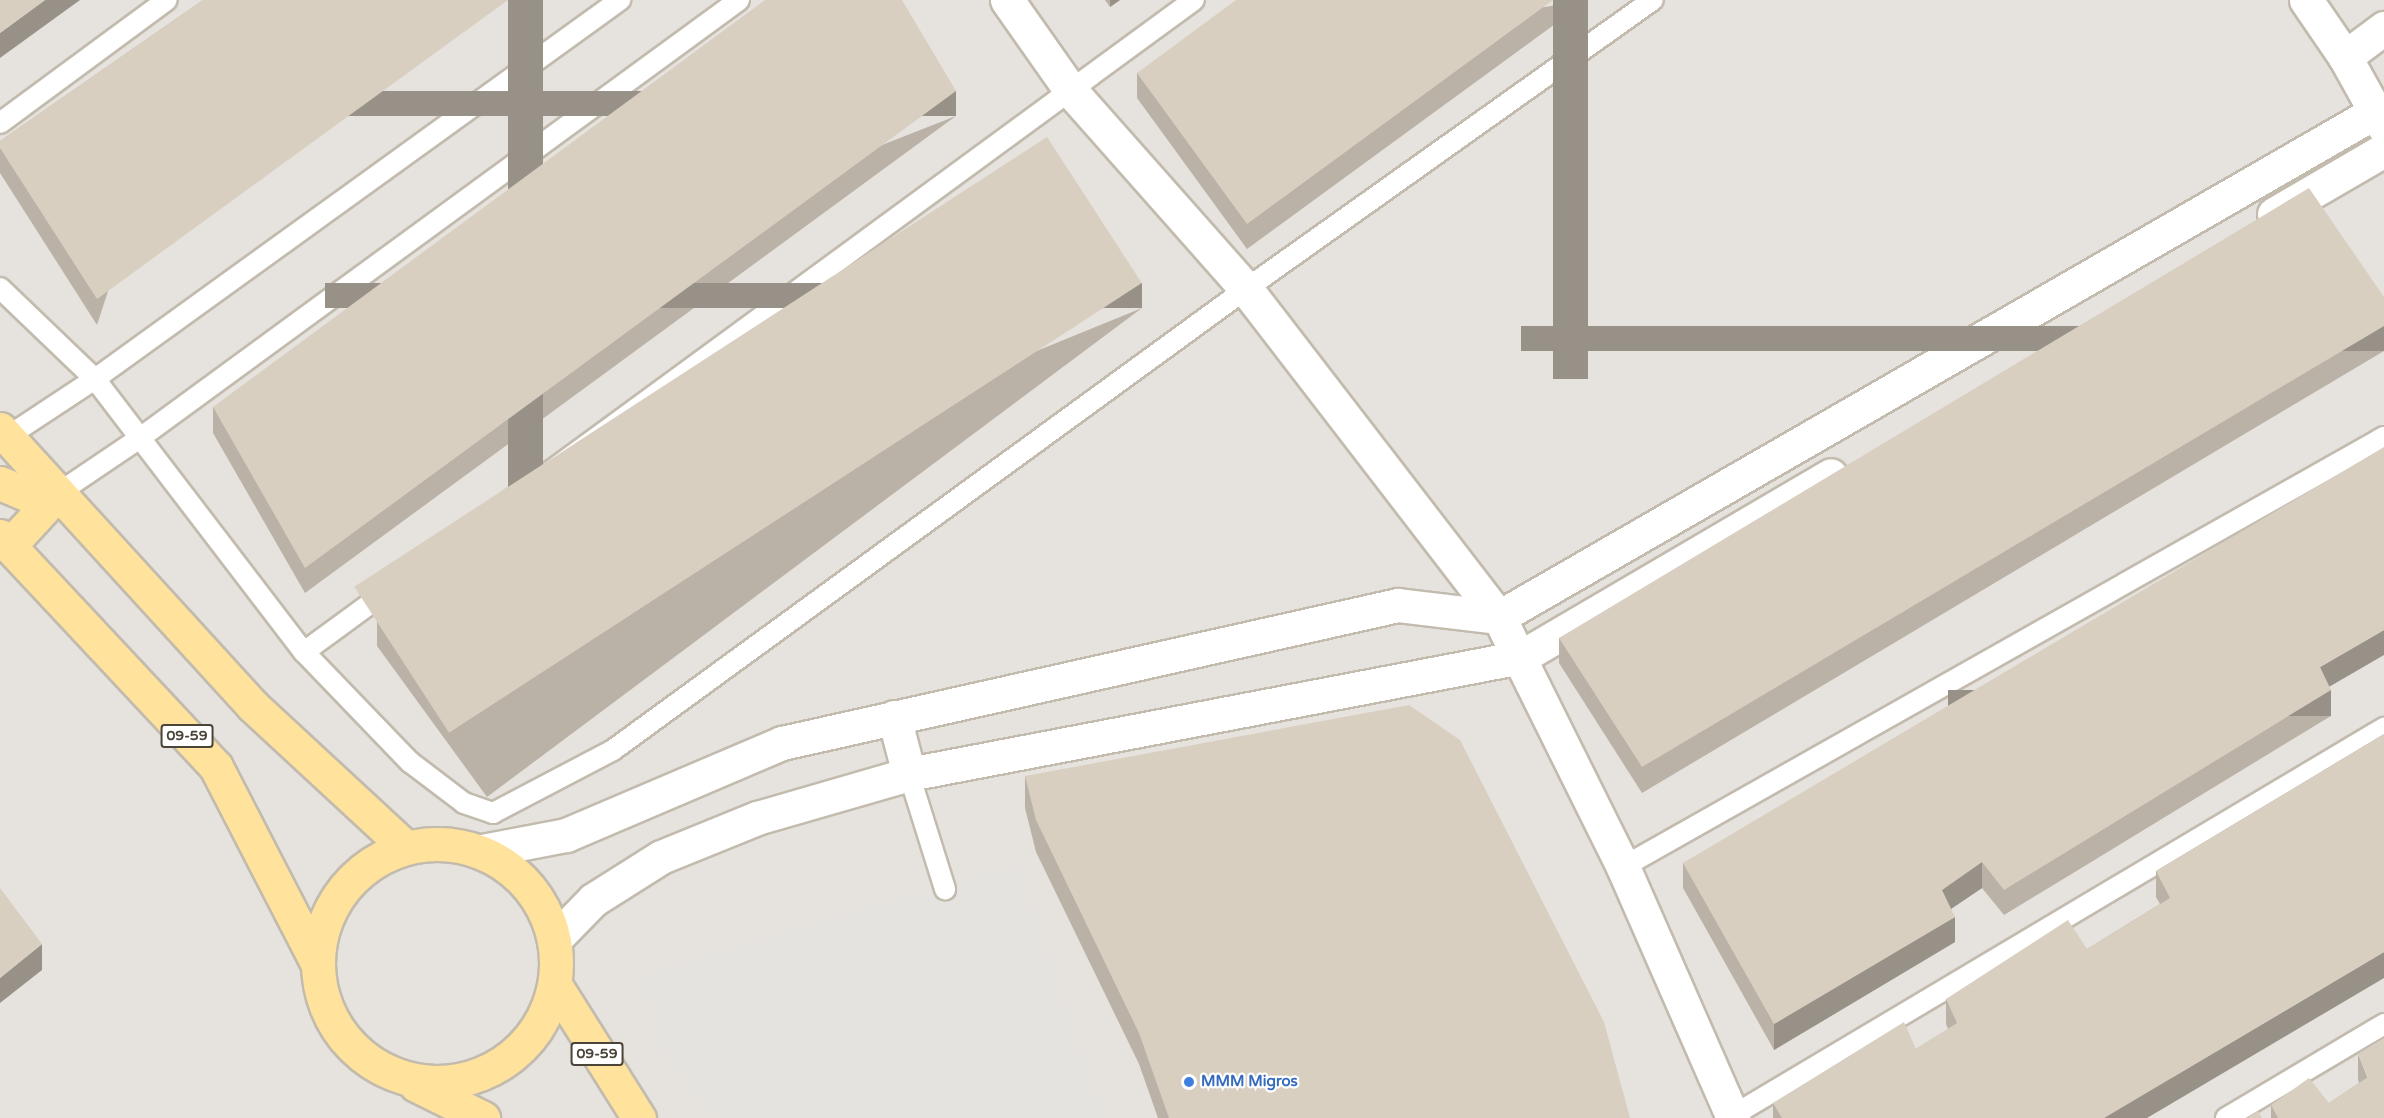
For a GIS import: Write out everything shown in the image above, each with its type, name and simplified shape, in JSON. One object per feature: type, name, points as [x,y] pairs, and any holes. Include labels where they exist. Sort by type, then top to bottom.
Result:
[{"type":"main road","points":[[4,433],[57,494],[253,706],[405,847]]},
{"type":"main road","points":[[0,483],[31,496],[57,494]]},
{"type":"main road","points":[[5,541],[57,494]]},
{"type":"main road","name":"09-59","points":[[5,541],[216,767],[316,961]]},
{"type":"main road","points":[[404,1079],[444,1083],[484,1074],[519,1052],[543,1019],[557,988],[555,940],[541,903],[515,873],[482,851],[444,843],[405,847],[370,863],[342,889],[324,922],[316,961],[322,1000],[340,1034],[367,1061],[483,1118]]},
{"type":"main road","name":"09-59","points":[[557,988],[639,1118]]},
{"type":"street","points":[[1007,0],[1071,91],[1246,289],[1499,617],[1521,657],[1623,867],[1732,1117]]},
{"type":"street","points":[[482,851],[566,835],[782,743],[894,717],[1398,605],[1499,617],[2382,123],[2344,57],[2306,0]]},
{"type":"street","points":[[2344,57],[2384,28]]},
{"type":"street","points":[[2250,228],[2384,150]]},
{"type":"street","points":[[555,940],[593,900],[661,857],[757,818],[909,774],[1521,657],[1860,458]]},
{"type":"street","points":[[894,717],[909,774]]},
{"type":"lane","points":[[0,123],[167,0]]},
{"type":"lane","points":[[4,433],[95,380],[620,0]]},
{"type":"lane","points":[[57,494],[140,438],[739,0]]},
{"type":"lane","points":[[304,652],[1194,0]]},
{"type":"lane","points":[[0,288],[95,380],[304,652],[410,762],[464,803],[492,813],[613,750],[1246,289],[1653,0]]},
{"type":"lane","points":[[1623,867],[2384,437]]},
{"type":"lane","points":[[1732,1117],[2384,728]]},
{"type":"lane","points":[[909,774],[945,889]]},
{"type":"lane","points":[[2226,1118],[2384,1024]]},
{"type":"shaded area","points":[[0,0],[2384,0],[2384,1118],[0,1118]]},
{"type":"shaded area","points":[[1014,867],[1099,1118],[719,1118],[667,1052],[644,976]]},
{"type":"building","points":[[0,0],[45,0],[0,33]]},
{"type":"building","points":[[203,0],[508,0],[97,299],[0,148],[0,141]]},
{"type":"building","points":[[765,0],[902,0],[956,91],[305,568],[213,407]]},
{"type":"building","points":[[1236,0],[1553,0],[1247,224],[1137,73]]},
{"type":"building","points":[[1047,137],[1142,283],[449,733],[354,587]]},
{"type":"building","points":[[2309,188],[2384,297],[2384,326],[1642,767],[1559,638]]},
{"type":"building","points":[[2384,447],[2384,630],[2320,667],[2331,690],[2004,890],[1982,862],[1942,890],[1955,917],[1774,1024],[1683,863]]},
{"type":"building","points":[[1409,705],[1460,740],[1604,1022],[1630,1118],[1169,1118],[1139,1033],[1036,820],[1025,776]]},
{"type":"building","points":[[2384,734],[2384,952],[2104,1118],[1782,1118],[1773,1103],[1904,1022],[1916,1049],[1957,1023],[1946,999],[2068,920],[2087,949],[2170,898],[2156,871]]},
{"type":"building","points":[[0,888],[42,944],[0,978]]},
{"type":"building","points":[[2384,1038],[2384,1118],[2278,1118],[2271,1105],[2309,1078],[2329,1103],[2368,1077],[2358,1054]]},
{"type":"building","points":[[2258,1111],[2262,1118],[2247,1118]]},
{"type":"place","name":"MMM Migros","points":[[1189,1082]]}]
